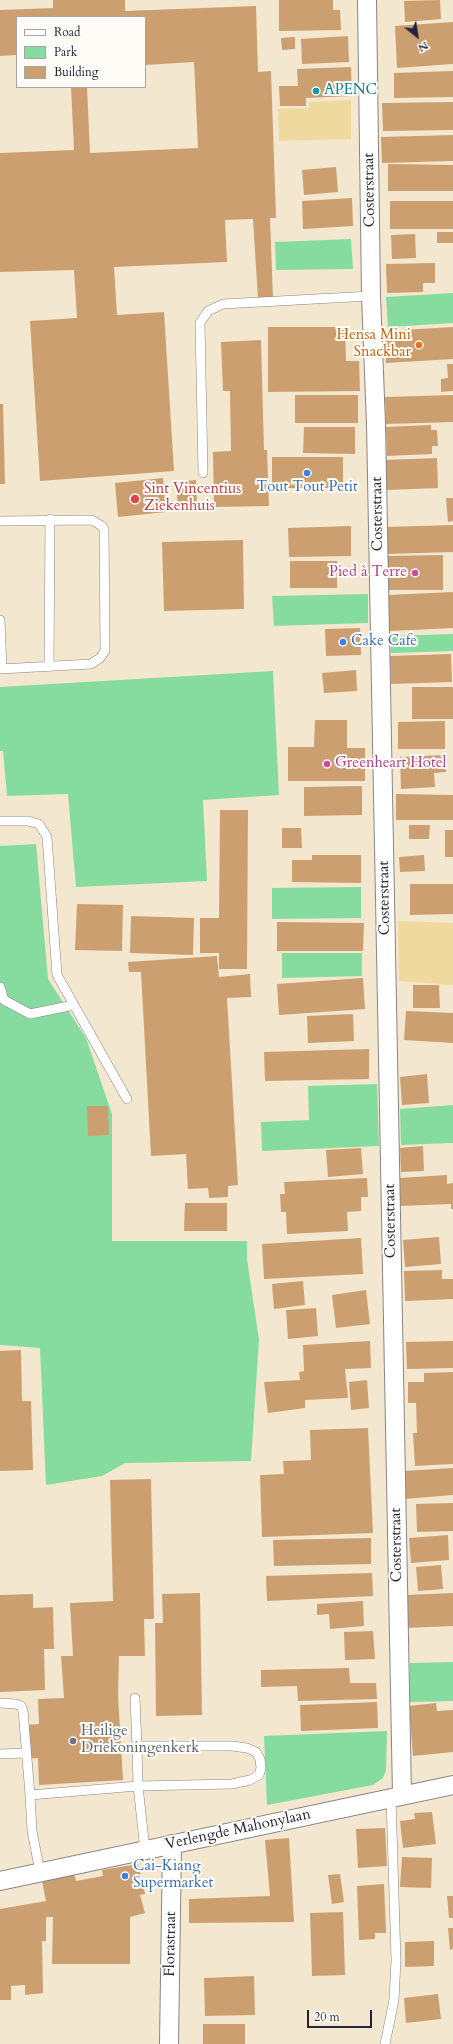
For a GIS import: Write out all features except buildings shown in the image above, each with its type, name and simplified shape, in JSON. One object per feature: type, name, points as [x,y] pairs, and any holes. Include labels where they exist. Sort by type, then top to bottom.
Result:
[{"type":"street","name":"Costerstraat","points":[[367,0],[371,296],[376,424],[396,1796]]},
{"type":"street","name":"Verlengde Mahonylaan","points":[[0,1880],[453,1785]]},
{"type":"street","name":"Florastraat","points":[[170,2044],[172,1844]]},
{"type":"lane","points":[[203,474],[200,323],[208,311],[224,304],[371,296]]},
{"type":"lane","points":[[49,667],[50,519]]},
{"type":"lane","points":[[0,521],[50,519],[92,520],[99,523],[104,529],[105,651],[100,658],[91,664],[1,669],[0,620]]},
{"type":"lane","points":[[0,821],[28,821],[39,824],[46,837],[57,975],[127,1099]]},
{"type":"lane","points":[[0,987],[4,1000],[30,1014],[74,1005]]},
{"type":"lane","points":[[135,1698],[138,1786],[145,1850]]},
{"type":"lane","points":[[0,1703],[22,1706],[24,1714],[25,1753],[30,1795],[32,1831],[40,1872]]},
{"type":"lane","points":[[30,1795],[138,1786],[232,1784],[250,1780],[259,1775],[261,1768],[260,1759],[256,1752],[247,1748],[232,1746],[137,1746]]},
{"type":"lane","points":[[0,1754],[25,1753]]},
{"type":"lane","points":[[385,2044],[394,2000],[396,1968],[396,1796]]},
{"type":"green space","points":[[351,239],[353,269],[276,270],[275,242]]},
{"type":"green space","points":[[453,293],[453,323],[388,327],[386,297]]},
{"type":"green space","points":[[368,594],[368,623],[274,626],[272,596]]},
{"type":"green space","points":[[453,634],[453,651],[391,653],[390,636]]},
{"type":"green space","points":[[273,671],[279,795],[203,800],[207,881],[76,887],[68,794],[7,796],[3,751],[0,751],[0,687]]},
{"type":"green space","points":[[36,844],[48,979],[86,1038],[112,1114],[112,1241],[247,1241],[247,1259],[259,1340],[251,1461],[125,1463],[102,1476],[46,1485],[40,1348],[0,1345],[0,846]]},
{"type":"green space","points":[[361,887],[361,918],[272,919],[272,888]]},
{"type":"green space","points":[[282,953],[362,953],[362,976],[282,978]]},
{"type":"green space","points":[[377,1084],[379,1146],[262,1151],[261,1122],[309,1120],[308,1086]]},
{"type":"green space","points":[[453,1105],[453,1143],[401,1145],[400,1109]]},
{"type":"green space","points":[[453,1662],[453,1701],[410,1702],[410,1663]]},
{"type":"green space","points":[[387,1731],[386,1770],[383,1778],[373,1785],[267,1805],[264,1736]]},
{"type":"sand","points":[[351,100],[351,139],[279,141],[278,109],[309,108],[309,102]]},
{"type":"sand","points":[[398,921],[453,923],[453,985],[399,981]]},
{"type":"place","name":"APENC","points":[[316,91]]},
{"type":"place","name":"Hensa Mini Snackbar","points":[[419,345]]},
{"type":"place","name":"Tout Tout Petit","points":[[307,473]]},
{"type":"place","name":"Sint Vincentius Ziekenhuis","points":[[135,499]]},
{"type":"place","name":"Pied à Terre","points":[[415,573]]},
{"type":"place","name":"Cake Cafe","points":[[343,642]]},
{"type":"place","name":"Greenheart Hotel","points":[[327,764]]},
{"type":"place","name":"Heilige Driekoningenkerk","points":[[73,1741]]},
{"type":"place","name":"Cai-Kiang Supermarket","points":[[125,1876]]}]
